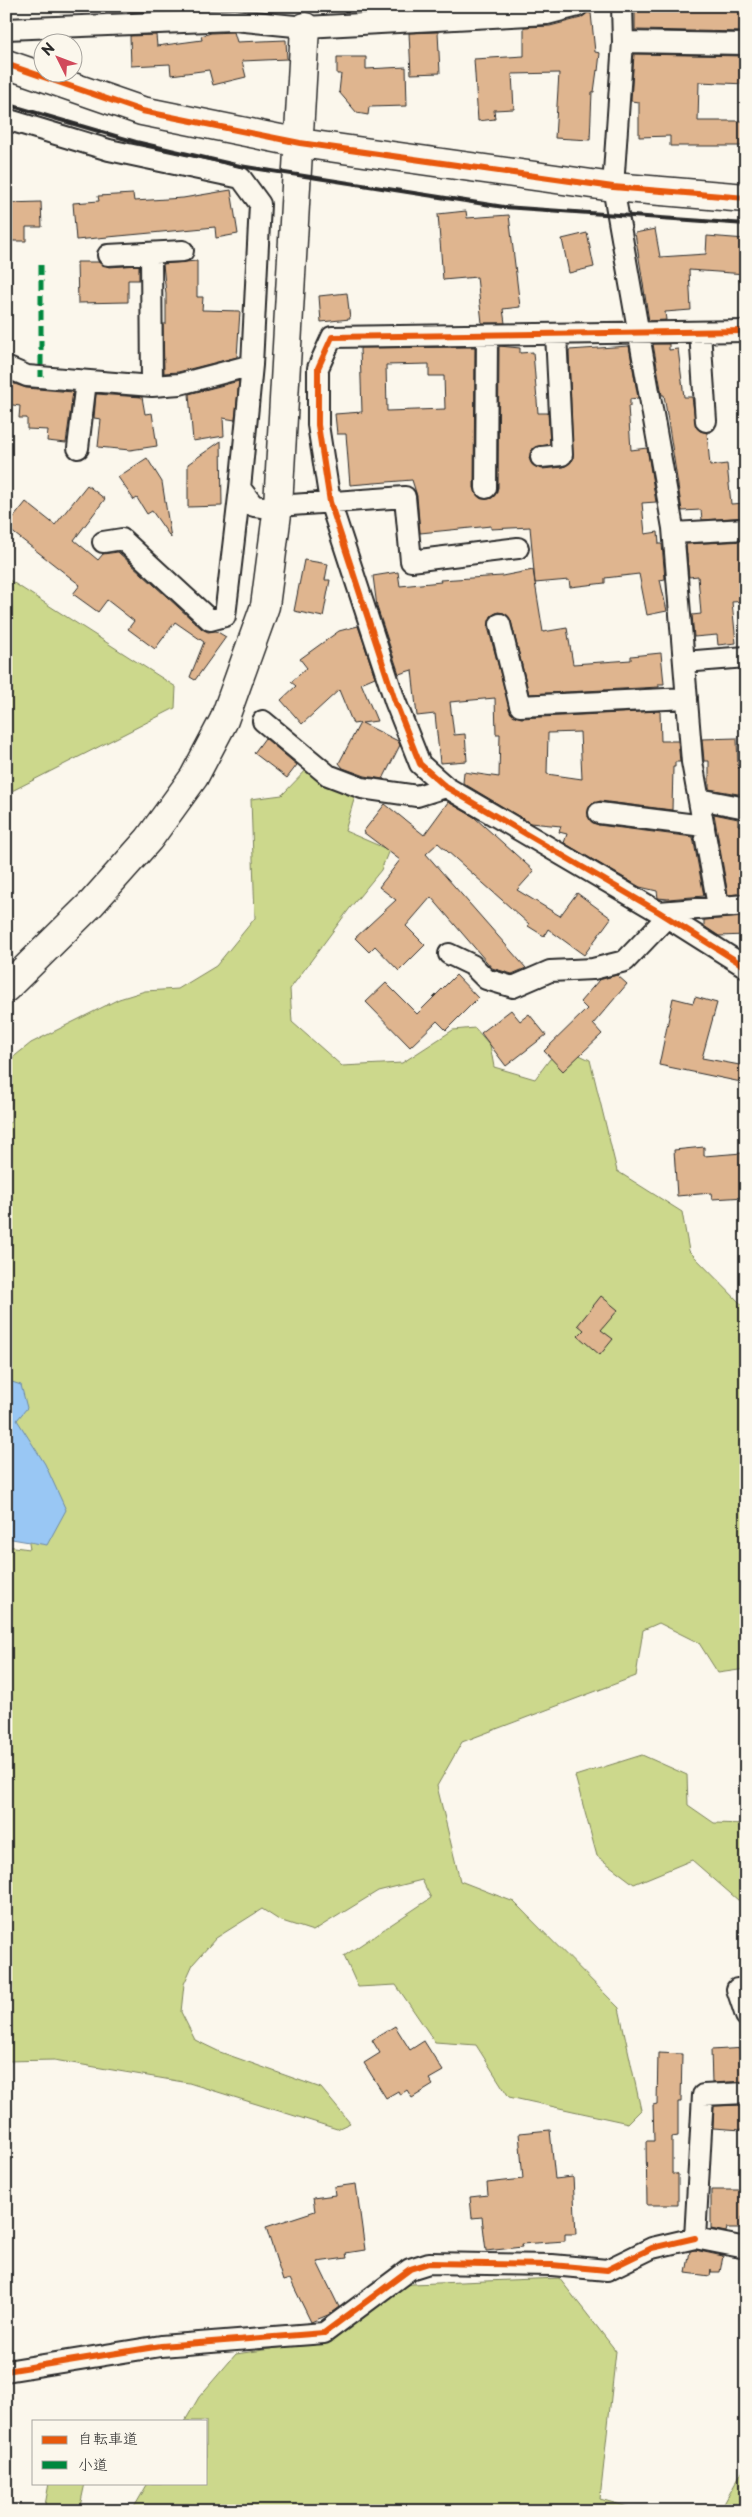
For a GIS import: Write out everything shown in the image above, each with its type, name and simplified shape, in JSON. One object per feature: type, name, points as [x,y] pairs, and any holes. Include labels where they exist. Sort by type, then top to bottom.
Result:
[{"type":"street","points":[[6,29],[230,13],[304,27],[432,13],[547,14],[578,6]]},
{"type":"street","points":[[622,6],[622,42],[613,188],[674,533],[692,762],[718,906]]},
{"type":"street","points":[[6,988],[92,903],[150,839],[194,777],[224,720],[265,606],[278,506],[300,143],[304,27]]},
{"type":"street","points":[[622,42],[746,44]]},
{"type":"street","points":[[6,64],[142,111],[300,143],[613,188],[746,198]]},
{"type":"street","points":[[6,119],[109,150],[241,178],[260,204],[252,365],[225,616],[210,620],[122,539],[102,542]]},
{"type":"street","points":[[108,255],[183,251]]},
{"type":"street","points":[[152,253],[152,386]]},
{"type":"street","points":[[746,331],[332,337],[318,368],[318,425],[330,502],[395,701],[420,764],[446,787],[663,915],[746,967]]},
{"type":"street","points":[[700,332],[706,421]]},
{"type":"street","points":[[541,457],[562,455],[556,334]]},
{"type":"street","points":[[486,488],[487,335]]},
{"type":"street","points":[[6,367],[27,376],[152,386],[180,384],[252,365]]},
{"type":"street","points":[[78,448],[86,381]]},
{"type":"street","points":[[240,488],[254,506],[405,497],[411,561],[518,548]]},
{"type":"street","points":[[674,533],[746,529]]},
{"type":"street","points":[[500,624],[520,706],[687,698]]},
{"type":"street","points":[[684,662],[746,657]]},
{"type":"street","points":[[263,721],[328,775],[362,788],[417,796],[446,787]]},
{"type":"street","points":[[699,799],[746,808]]},
{"type":"street","points":[[599,813],[704,826]]},
{"type":"street","points":[[449,954],[472,966],[486,979],[514,987],[550,971],[593,968],[625,961],[663,915],[718,906],[746,905]]},
{"type":"street","points":[[746,1990],[737,1989],[746,2016]]},
{"type":"street","points":[[695,2238],[703,2095],[746,2093]]},
{"type":"street","points":[[6,2371],[161,2346],[324,2333],[410,2269],[430,2263],[552,2266],[607,2270],[652,2248],[695,2238],[746,2248]]},
{"type":"green space","points":[[6,578],[176,687],[175,708],[6,794]]},
{"type":"green space","points":[[314,762],[359,782],[345,831],[389,850],[381,870],[350,908],[290,989],[292,1022],[342,1066],[402,1063],[453,1030],[475,1028],[490,1045],[494,1067],[535,1079],[550,1059],[571,1051],[590,1060],[617,1171],[682,1212],[689,1251],[746,1309],[746,1669],[718,1673],[699,1643],[659,1623],[643,1630],[636,1676],[462,1742],[437,1786],[460,1881],[514,1902],[619,2008],[641,2110],[628,2123],[509,2097],[476,2045],[435,2042],[396,1985],[358,1987],[344,1956],[431,1898],[422,1880],[378,1891],[313,1931],[279,1920],[262,1909],[216,1938],[193,1964],[184,1984],[181,2012],[195,2040],[220,2052],[321,2088],[350,2123],[337,2129],[189,2083],[54,2060],[6,2061],[6,1546],[30,1549],[21,1501],[6,1472],[6,1124],[11,1122],[11,1101],[6,1096],[6,1063],[31,1043],[119,999],[145,991],[178,989],[216,966],[255,918],[251,799],[282,795]]},
{"type":"green space","points":[[642,1755],[687,1775],[688,1805],[714,1823],[746,1824],[746,1907],[692,1860],[634,1884],[597,1856],[575,1776]]},
{"type":"green space","points":[[559,2278],[616,2351],[600,2499],[642,2511],[132,2511],[147,2484],[208,2484],[208,2420],[186,2420],[199,2397],[236,2354],[291,2346],[388,2285]]},
{"type":"green space","points":[[746,2464],[746,2511],[720,2511]]},
{"type":"green space","points":[[49,2484],[85,2484],[79,2511],[44,2511]]},
{"type":"water","points":[[6,1380],[21,1385],[27,1408],[17,1420],[45,1464],[66,1510],[47,1545],[6,1538]]},
{"type":"building","points":[[130,6],[155,6],[156,11],[130,12]]},
{"type":"building","points":[[635,6],[746,6],[746,32],[635,30]]},
{"type":"building","points":[[587,13],[591,13],[595,52],[600,53],[594,92],[592,92],[590,140],[555,138],[559,73],[512,74],[514,109],[494,110],[495,119],[478,121],[474,59],[524,56],[524,27],[550,26],[581,18]]},
{"type":"building","points":[[234,32],[237,42],[286,40],[287,59],[242,61],[246,77],[213,85],[209,70],[171,75],[170,64],[131,66],[130,36],[156,35],[157,46],[202,40],[201,36],[211,33]]},
{"type":"building","points":[[438,32],[440,73],[411,74],[409,33]]},
{"type":"building","points":[[634,54],[746,56],[746,84],[699,82],[698,121],[746,121],[746,146],[670,146],[670,136],[639,137],[639,102],[631,101]]},
{"type":"building","points":[[337,57],[366,57],[366,69],[406,67],[407,106],[369,107],[368,115],[357,113],[339,92],[341,74],[337,74]]},
{"type":"building","points":[[231,190],[238,234],[216,238],[215,227],[76,240],[73,203],[99,201],[98,196],[133,194],[134,201],[183,198]]},
{"type":"building","points":[[41,202],[42,227],[26,227],[26,241],[6,241],[6,203]]},
{"type":"building","points":[[466,211],[467,218],[509,215],[520,307],[503,309],[505,323],[482,323],[477,277],[443,280],[438,214]]},
{"type":"building","points":[[655,229],[660,257],[706,254],[707,236],[746,239],[746,274],[689,270],[691,310],[665,312],[666,320],[649,321],[635,233]]},
{"type":"building","points":[[587,233],[594,267],[569,273],[562,239]]},
{"type":"building","points":[[197,261],[197,297],[203,297],[202,310],[240,311],[237,357],[178,372],[164,373],[163,324],[166,324],[166,294],[163,264]]},
{"type":"building","points":[[77,262],[98,262],[109,267],[139,265],[139,280],[128,280],[128,302],[78,303]]},
{"type":"building","points":[[347,293],[350,319],[321,322],[319,296]]},
{"type":"building","points":[[653,344],[669,344],[669,350],[678,349],[684,397],[692,397],[696,427],[700,431],[707,433],[710,466],[727,464],[731,504],[746,503],[746,517],[702,520],[701,510],[682,511],[664,395],[662,395]]},
{"type":"building","points":[[499,346],[520,348],[520,353],[533,352],[538,413],[548,413],[550,444],[535,447],[529,458],[532,464],[542,469],[564,467],[573,460],[569,350],[629,346],[638,398],[630,399],[630,406],[628,406],[631,450],[647,448],[656,502],[642,503],[645,534],[658,532],[659,544],[662,544],[665,579],[660,580],[667,611],[647,615],[639,574],[605,578],[605,583],[570,587],[569,580],[535,583],[530,527],[491,529],[491,526],[420,533],[417,496],[412,480],[350,485],[346,434],[337,434],[335,414],[362,412],[360,348],[475,347],[474,488],[480,498],[492,498],[498,488]],"holes":[[[429,364],[429,376],[444,376],[445,409],[387,411],[386,365]]]},
{"type":"building","points":[[6,381],[26,388],[73,392],[66,443],[47,441],[48,430],[27,429],[27,418],[19,418],[20,406],[6,404]]},
{"type":"building","points":[[239,381],[235,420],[223,418],[224,436],[193,441],[189,394]]},
{"type":"building","points":[[96,394],[142,397],[145,414],[152,413],[157,446],[130,450],[98,447],[101,419],[94,418]]},
{"type":"building","points":[[221,441],[222,506],[188,507],[188,464]]},
{"type":"building","points":[[147,458],[162,482],[171,538],[152,511],[147,514],[137,498],[134,500],[118,477]]},
{"type":"building","points":[[87,485],[105,499],[74,540],[98,560],[103,554],[118,552],[202,629],[208,632],[216,631],[226,637],[195,680],[190,677],[204,642],[175,622],[155,649],[128,629],[134,621],[107,600],[98,612],[73,594],[80,585],[6,527],[26,502],[55,525]]},
{"type":"building","points":[[746,541],[746,601],[732,602],[736,643],[718,645],[717,635],[694,637],[692,615],[701,614],[698,576],[689,577],[686,544]]},
{"type":"building","points":[[304,560],[328,564],[325,580],[330,580],[323,617],[294,611]]},
{"type":"building","points":[[533,570],[543,632],[567,628],[573,664],[631,660],[631,656],[661,653],[664,684],[659,684],[659,687],[529,694],[511,621],[504,613],[498,612],[491,616],[488,627],[511,713],[521,718],[660,711],[661,741],[678,741],[680,762],[675,762],[675,767],[673,767],[672,810],[600,801],[590,806],[588,817],[598,825],[693,837],[704,896],[658,898],[657,891],[640,887],[564,843],[567,834],[559,832],[561,826],[530,823],[463,783],[464,772],[499,777],[500,734],[496,734],[495,698],[450,702],[454,735],[465,734],[467,761],[440,763],[435,714],[417,716],[412,670],[399,674],[377,607],[373,576],[398,572],[400,586],[441,582],[440,580],[502,576]],"holes":[[[580,732],[582,779],[547,774],[548,733]]]},
{"type":"building","points":[[358,626],[375,677],[361,683],[377,721],[362,723],[398,741],[400,745],[383,779],[365,776],[343,768],[339,763],[360,723],[353,724],[339,690],[302,724],[281,700],[296,686],[291,682],[307,668],[300,659],[339,631]]},
{"type":"building","points":[[265,738],[297,765],[287,778],[254,753]]},
{"type":"building","points":[[737,738],[738,766],[739,769],[746,769],[746,793],[738,794],[709,789],[709,761],[704,761],[702,739]]},
{"type":"building","points":[[448,802],[474,817],[534,871],[517,890],[560,916],[577,893],[611,918],[584,955],[548,929],[544,936],[528,926],[529,924],[438,843],[426,854],[526,968],[512,974],[492,968],[431,897],[406,926],[425,945],[399,971],[375,946],[369,952],[355,938],[396,900],[379,887],[400,860],[363,832],[385,804],[424,835]]},
{"type":"building","points":[[714,814],[738,819],[738,825],[746,826],[746,893],[728,895]]},
{"type":"building","points":[[745,917],[746,935],[719,936],[704,926],[704,920]]},
{"type":"building","points":[[456,975],[478,998],[446,1030],[437,1021],[410,1047],[366,1002],[386,983],[417,1014]]},
{"type":"building","points":[[617,975],[627,984],[593,1024],[602,1034],[563,1071],[544,1051],[587,1009],[580,1002],[599,980]]},
{"type":"building","points":[[695,997],[717,1003],[702,1058],[745,1066],[741,1082],[659,1065],[673,998],[693,1003]]},
{"type":"building","points":[[511,1010],[520,1021],[529,1014],[546,1035],[506,1066],[481,1033]]},
{"type":"building","points":[[704,1147],[704,1156],[742,1153],[742,1161],[746,1161],[746,1197],[712,1199],[711,1193],[677,1196],[674,1150]]},
{"type":"building","points":[[601,1296],[618,1310],[601,1330],[613,1339],[600,1355],[578,1336],[584,1330],[578,1325]]},
{"type":"building","points":[[395,2026],[410,2050],[424,2041],[443,2071],[429,2079],[433,2085],[412,2098],[407,2090],[400,2095],[398,2091],[386,2098],[364,2063],[380,2053],[372,2040]]},
{"type":"building","points":[[746,2048],[746,2081],[712,2083],[711,2050]]},
{"type":"building","points":[[658,2053],[682,2054],[681,2102],[678,2102],[678,2136],[672,2137],[672,2174],[678,2174],[678,2205],[647,2205],[646,2141],[654,2141],[653,2105],[657,2104]]},
{"type":"building","points":[[744,2105],[742,2130],[713,2128],[714,2106]]},
{"type":"building","points":[[550,2130],[555,2179],[573,2177],[576,2234],[565,2234],[565,2241],[521,2244],[522,2247],[486,2251],[482,2217],[472,2218],[470,2197],[488,2195],[487,2183],[523,2179],[519,2133]]},
{"type":"building","points":[[356,2184],[365,2250],[346,2253],[347,2258],[317,2262],[339,2307],[328,2315],[311,2322],[290,2279],[283,2281],[266,2227],[315,2211],[313,2198],[335,2195],[334,2187]]},
{"type":"building","points":[[711,2190],[746,2190],[746,2217],[742,2217],[742,2228],[727,2228],[726,2232],[711,2229]]},
{"type":"building","points":[[695,2250],[723,2256],[720,2272],[711,2272],[711,2269],[710,2276],[686,2273],[690,2251]]},
{"type":"railway","points":[[6,104],[136,142],[240,166],[504,207],[746,224]]},
{"type":"marked path","points":[[41,265],[41,377]]},
{"type":"cycle path","points":[[6,64],[142,111],[300,143],[613,187],[746,198]]},
{"type":"cycle path","points":[[746,331],[332,337],[318,368],[318,425],[330,502],[395,701],[420,764],[446,787],[659,912],[746,967]]},
{"type":"cycle path","points":[[6,2371],[161,2346],[324,2333],[410,2269],[429,2263],[552,2265],[607,2270],[652,2248],[695,2238]]}]
